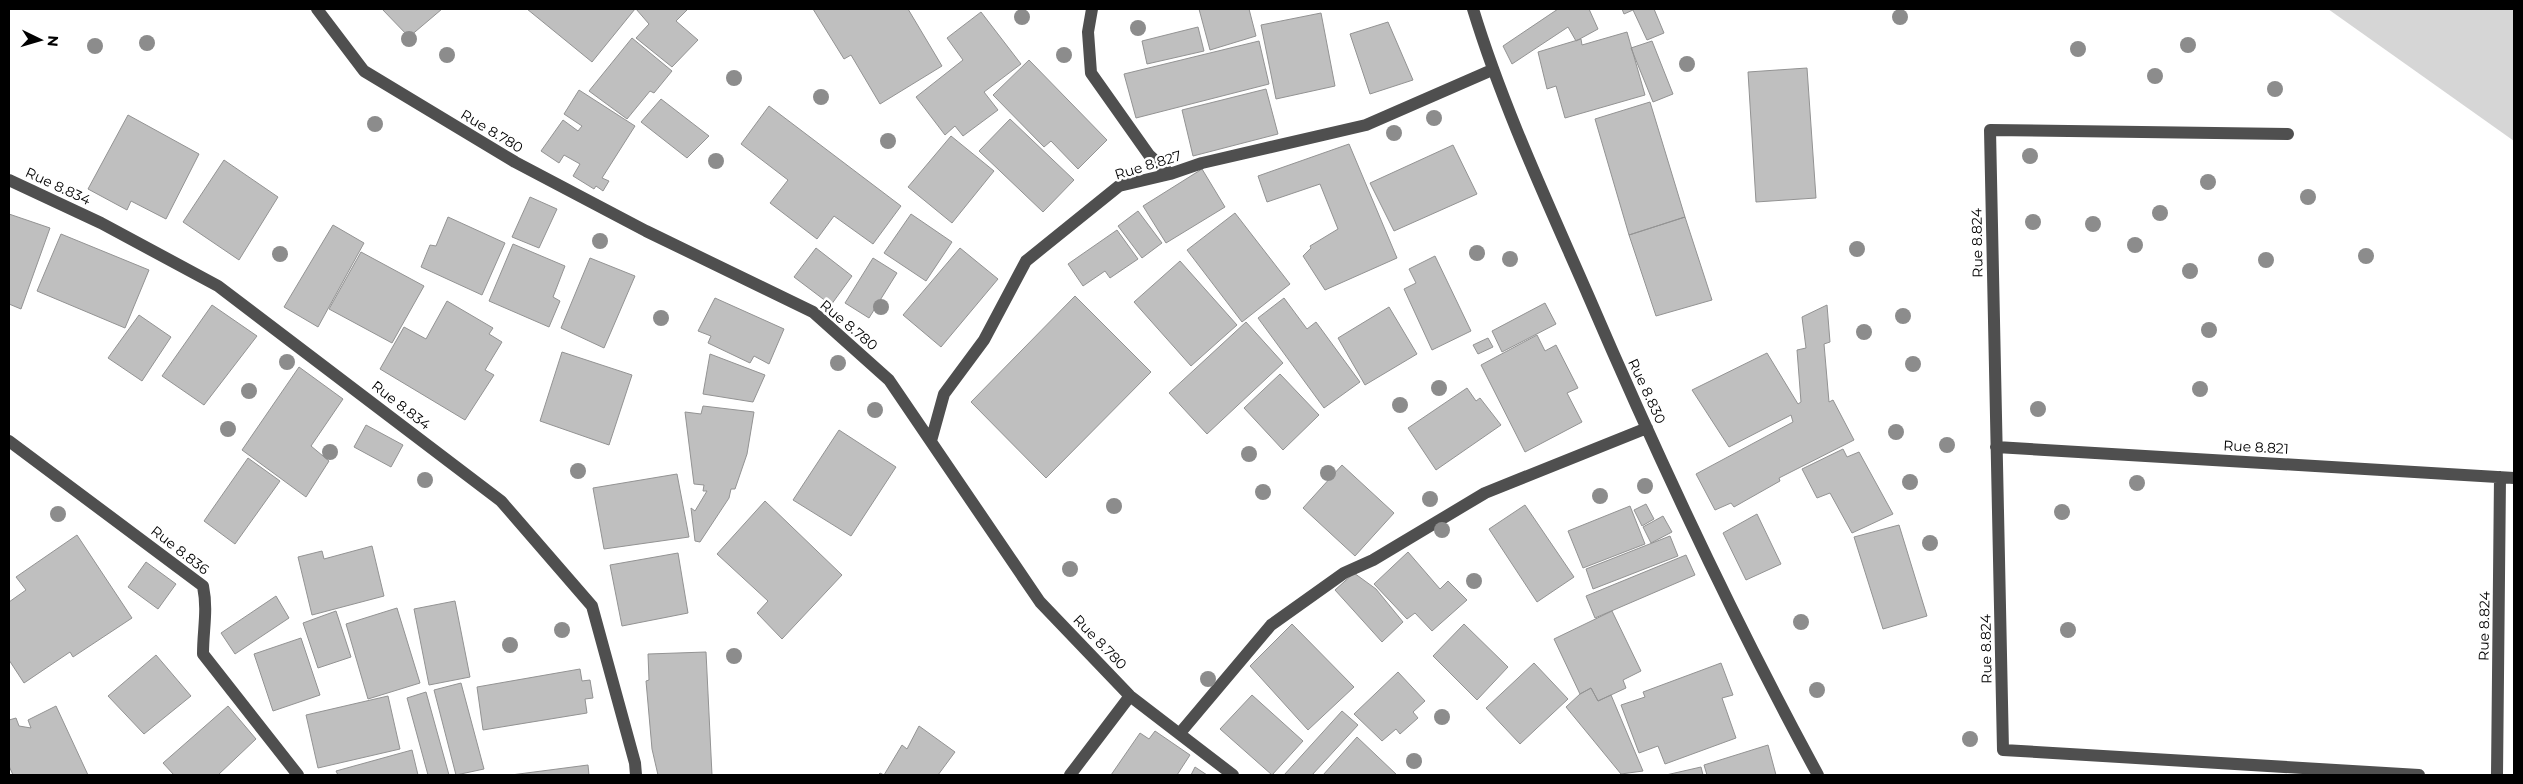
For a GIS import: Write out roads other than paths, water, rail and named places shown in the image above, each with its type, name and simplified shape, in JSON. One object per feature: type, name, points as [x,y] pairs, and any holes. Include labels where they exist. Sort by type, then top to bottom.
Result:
[{"type":"street","name":"Rue 8.780","points":[[317,9],[364,71],[515,162],[646,231],[813,312],[889,380],[1040,602],[1130,696],[1232,775]]},
{"type":"street","points":[[1092,9],[1088,32],[1091,73],[1149,155],[1170,174]]},
{"type":"street","name":"Rue 8.830","points":[[1473,9],[1492,70],[1647,428],[1758,664],[1818,775]]},
{"type":"street","name":"Rue 8.827","points":[[931,441],[944,394],[984,340],[1026,261],[1119,186],[1170,174],[1202,163],[1366,125],[1492,70]]},
{"type":"street","name":"Rue 8.824","points":[[2288,134],[1990,130],[2003,750],[2419,775]]},
{"type":"street","name":"Rue 8.834","points":[[9,180],[100,223],[218,286],[500,501],[592,606],[635,763],[636,775]]},
{"type":"street","points":[[1180,733],[1271,625],[1332,581],[1373,560],[1485,492],[1647,428]]},
{"type":"street","name":"Rue 8.836","points":[[9,441],[203,586],[207,607],[203,633],[204,654],[298,775]]},
{"type":"street","name":"Rue 8.821","points":[[1996,447],[2514,478]]},
{"type":"street","name":"Rue 8.824","points":[[2497,775],[2500,477]]},
{"type":"street","points":[[1070,775],[1130,696]]}]
